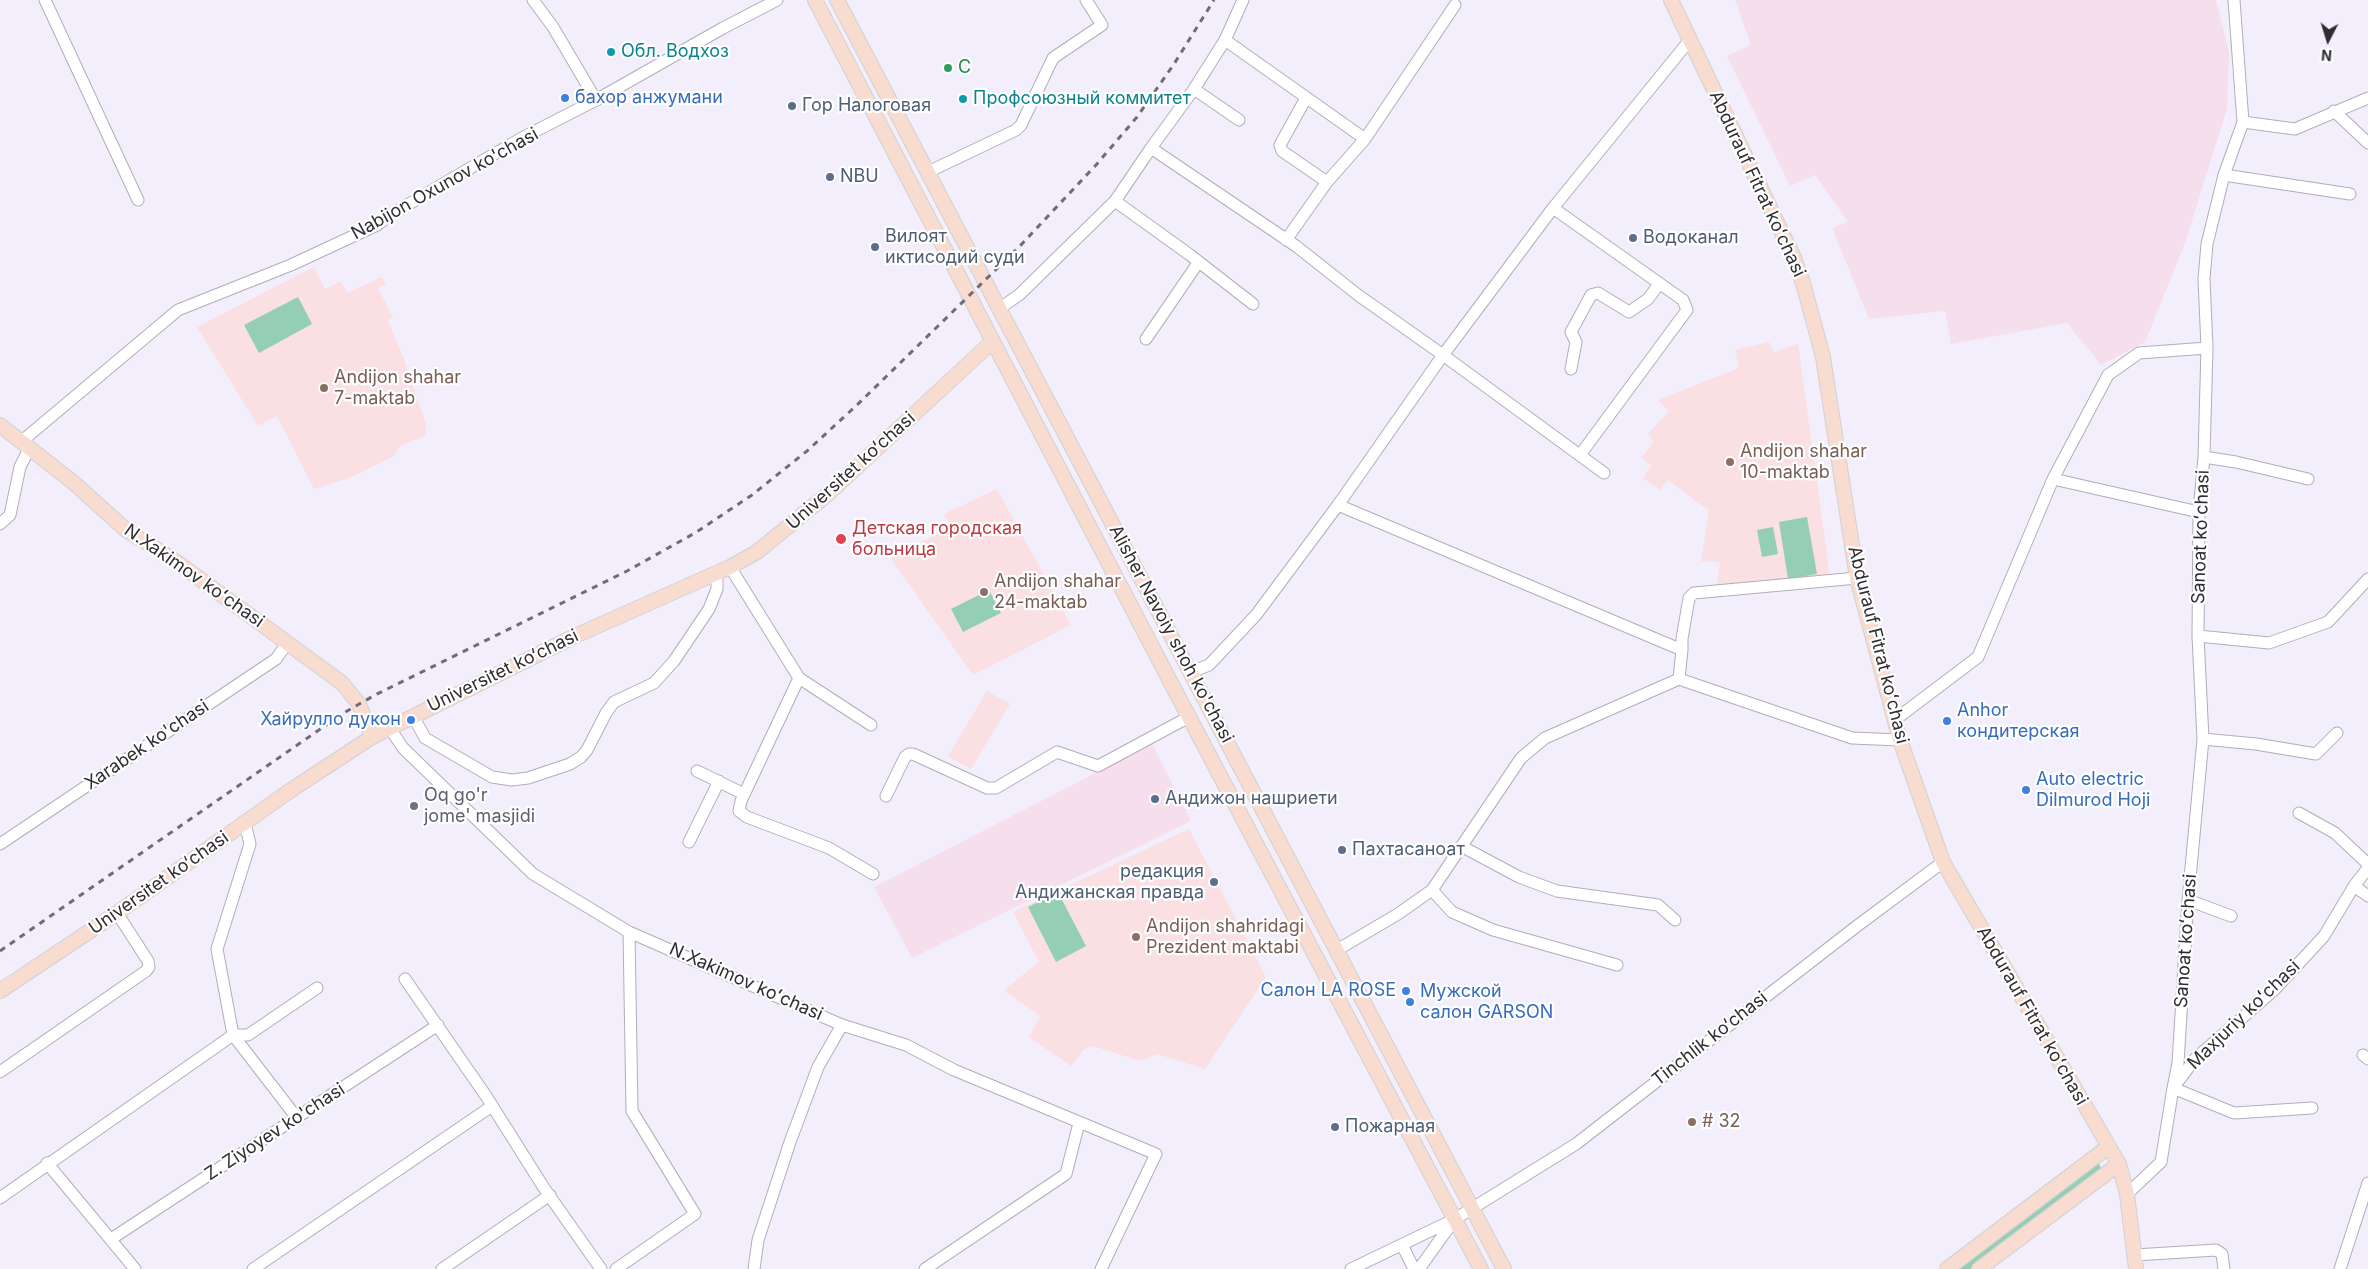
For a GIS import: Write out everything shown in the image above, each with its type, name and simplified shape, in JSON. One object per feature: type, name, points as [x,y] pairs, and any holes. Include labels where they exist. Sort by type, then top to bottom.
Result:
[{"type":"main road","name":"Alisher Navoiy shoh ko'chasi","points":[[815,0],[1189,718],[1481,1269]]},
{"type":"main road","name":"Alisher Navoiy shoh ko'chasi","points":[[837,0],[1504,1269]]},
{"type":"main road","name":"Abdurauf Fitrat koʻchasi","points":[[1671,0],[1794,258],[1806,291],[1823,357],[1857,578],[1896,719],[1900,740],[1943,862],[2119,1164],[2127,1194],[2136,1262]]},
{"type":"main road","name":"Universitet kо‘chasi","points":[[0,992],[245,823],[389,727],[575,636],[723,570],[757,552],[829,493],[993,341]]},
{"type":"main road","name":"N.Xakimov koʻchasi","points":[[0,425],[26,444],[126,530],[174,560],[342,683],[359,704],[372,737]]},
{"type":"main road","points":[[1107,559],[1126,550]]},
{"type":"main road","points":[[1171,683],[1191,672]]},
{"type":"main road","points":[[1282,892],[1301,882]]},
{"type":"main road","points":[[1383,1086],[1402,1076]]},
{"type":"main road","points":[[1398,1114],[1417,1103]]},
{"type":"main road","points":[[1947,1269],[2108,1147]]},
{"type":"main road","points":[[1979,1269],[2119,1164]]},
{"type":"street","points":[[44,0],[138,200]]},
{"type":"street","points":[[533,0],[553,27],[596,100]]},
{"type":"street","name":"Nabijon Oxunov ko'chasi","points":[[26,444],[178,310],[291,265],[377,225],[398,210],[520,139],[596,100],[722,28],[777,0]]},
{"type":"street","points":[[928,172],[1016,130],[1021,125],[1053,58],[1102,25],[1086,0]]},
{"type":"street","points":[[1000,308],[1018,295],[1115,201],[1194,90],[1225,40],[1243,0]]},
{"type":"street","points":[[2234,0],[2243,122],[2295,129],[2368,98]]},
{"type":"street","points":[[1286,240],[1327,182],[1365,139],[1455,5]]},
{"type":"street","points":[[1225,40],[1365,139]]},
{"type":"street","points":[[1191,672],[1209,665],[1256,615],[1338,505],[1443,355],[1553,208],[1690,41]]},
{"type":"street","points":[[1194,90],[1239,120]]},
{"type":"street","points":[[1306,98],[1280,145],[1282,150],[1327,182]]},
{"type":"street","points":[[2334,111],[2368,143]]},
{"type":"street","name":"Sanoat koʻchasi","points":[[2173,1088],[2178,1062],[2188,900],[2204,739],[2198,636],[2199,512],[2204,457],[2206,348],[2204,278],[2207,244],[2224,175],[2243,122]]},
{"type":"street","points":[[1151,148],[1286,240],[1358,296],[1443,355],[1604,473]]},
{"type":"street","points":[[2224,175],[2350,194]]},
{"type":"street","points":[[1115,201],[1190,255],[1253,304]]},
{"type":"street","points":[[1553,208],[1683,300],[1687,310],[1580,455]]},
{"type":"street","points":[[1146,339],[1198,263]]},
{"type":"street","points":[[1571,369],[1576,342],[1571,332],[1591,295],[1598,293],[1629,312],[1648,299],[1659,284]]},
{"type":"street","points":[[1896,719],[1978,657],[2054,479],[2108,375],[2139,353],[2206,348]]},
{"type":"street","points":[[0,524],[10,515],[26,444]]},
{"type":"street","points":[[2204,457],[2236,462],[2308,479]]},
{"type":"street","points":[[2054,479],[2199,512]]},
{"type":"street","points":[[1338,505],[1682,650]]},
{"type":"street","points":[[723,570],[799,678],[871,725]]},
{"type":"street","points":[[412,716],[425,738],[492,777],[519,780],[570,764],[581,757],[587,750],[606,713],[614,702],[654,683],[674,660],[709,609],[723,570]]},
{"type":"street","points":[[1679,679],[1682,639],[1689,598],[1694,593],[1857,578]]},
{"type":"street","points":[[2198,636],[2269,643],[2328,622],[2368,579]]},
{"type":"street","name":"Xarabek ko'chasi","points":[[0,844],[276,659],[288,642]]},
{"type":"street","points":[[799,678],[744,794],[740,811],[747,817],[829,848],[873,874]]},
{"type":"street","points":[[1337,950],[1398,914],[1432,890],[1521,758],[1545,738],[1679,679],[1852,738],[1900,740]]},
{"type":"street","points":[[886,796],[905,757],[909,754],[913,754],[986,788],[996,788],[1057,752],[1098,766],[1189,718]]},
{"type":"street","name":"N.Xakimov koʻchasi","points":[[389,727],[403,748],[533,874],[629,932],[842,1024],[906,1045],[954,1070],[1156,1154],[1101,1269]]},
{"type":"street","points":[[2204,739],[2256,744],[2316,754],[2337,733]]},
{"type":"street","points":[[697,771],[744,794]]},
{"type":"street","points":[[689,842],[719,781]]},
{"type":"street","points":[[2299,813],[2335,832],[2368,864]]},
{"type":"street","points":[[245,823],[250,844],[217,949],[233,1035],[297,1118]]},
{"type":"street","points":[[1461,846],[1519,877],[1557,891],[1658,905],[1676,920]]},
{"type":"street","name":"Tinchlik kо‘chasi","points":[[1351,1269],[1455,1219],[1576,1144],[1856,926],[1943,862]]},
{"type":"street","name":"Maxjuriy koʻchasi","points":[[2127,1194],[2161,1162],[2173,1088],[2195,1059],[2276,989],[2324,936],[2354,886],[2368,868]]},
{"type":"street","points":[[2354,886],[2368,896]]},
{"type":"street","points":[[1432,890],[1452,912],[1493,930],[1617,965]]},
{"type":"street","points":[[2188,900],[2231,916]]},
{"type":"street","points":[[0,1072],[146,971],[149,967],[148,961],[117,913]]},
{"type":"street","points":[[616,1269],[695,1214],[632,1111],[629,932]]},
{"type":"street","points":[[405,979],[438,1025],[601,1269]]},
{"type":"street","points":[[0,1198],[233,1035],[248,1035],[317,988]]},
{"type":"street","points":[[754,1269],[758,1240],[790,1142],[818,1067],[842,1024]]},
{"type":"street","name":"Z. Ziyoyev ko'chasi","points":[[111,1239],[438,1025]]},
{"type":"street","points":[[2173,1088],[2234,1113],[2312,1108]]},
{"type":"street","points":[[253,1269],[492,1106]]},
{"type":"street","points":[[925,1269],[1066,1174],[1079,1123]]},
{"type":"street","points":[[48,1163],[135,1269]]},
{"type":"street","points":[[2340,1269],[2368,1183]]},
{"type":"street","points":[[442,1269],[550,1195]]},
{"type":"street","points":[[1419,1269],[1455,1219]]},
{"type":"street","points":[[1402,1244],[1414,1269]]},
{"type":"street","points":[[2136,1262],[2216,1250],[2222,1254],[2224,1269]]},
{"type":"shaded area","points":[[1735,0],[2216,0],[2229,52],[2227,109],[2185,243],[2145,342],[2101,365],[2067,323],[1951,344],[1945,311],[1869,319],[1832,228],[1848,222],[1815,175],[1790,186],[1727,56],[1751,45]]},
{"type":"shaded area","name":"Andijon shahar 7-maktab","points":[[314,267],[325,289],[341,281],[347,293],[382,277],[386,285],[378,288],[393,317],[388,320],[404,359],[426,424],[425,436],[400,446],[394,456],[349,478],[314,489],[277,416],[258,426],[197,327]]},
{"type":"shaded area","name":"Andijon shahar 10-maktab","points":[[1769,342],[1774,352],[1798,344],[1830,577],[1717,587],[1720,562],[1701,561],[1709,511],[1668,480],[1660,490],[1643,478],[1651,466],[1641,458],[1654,441],[1648,434],[1669,411],[1658,400],[1739,368],[1735,350]]},
{"type":"shaded area","name":"Andijon shahar 24-maktab","points":[[997,489],[1071,625],[973,675],[891,559],[951,526],[944,514]]},
{"type":"shaded area","points":[[987,691],[1010,704],[971,769],[948,756]]},
{"type":"shaded area","points":[[1152,744],[1191,821],[912,958],[874,887]]},
{"type":"shaded area","name":"Andijon shahridagi Prezident maktabi","points":[[1189,829],[1266,977],[1205,1069],[1157,1054],[1140,1061],[1093,1046],[1083,1050],[1071,1066],[1029,1037],[1040,1016],[1004,990],[1039,962],[1013,912]]},
{"type":"green space","points":[[298,297],[312,324],[259,353],[244,325]]},
{"type":"green space","points":[[1807,517],[1817,574],[1788,579],[1779,522]]},
{"type":"green space","points":[[1773,527],[1778,554],[1762,557],[1757,530]]},
{"type":"green space","points":[[989,590],[1001,613],[963,632],[951,609]]},
{"type":"green space","points":[[1058,892],[1086,946],[1056,962],[1028,907]]},
{"type":"green space","points":[[2098,1161],[2102,1171],[1973,1269],[1957,1269]]},
{"type":"railway","points":[[0,951],[342,714],[375,695],[627,571],[695,533],[752,495],[807,451],[857,405],[1019,247],[1096,165],[1137,117],[1174,64],[1214,0]]},
{"type":"place","name":"Обл. Водхоз","points":[[611,52]]},
{"type":"place","name":"С","points":[[948,68]]},
{"type":"place","name":"бахор анжумани","points":[[565,98]]},
{"type":"place","name":"Профсоюзный коммитет","points":[[963,99]]},
{"type":"place","name":"Гор Налоговая","points":[[792,106]]},
{"type":"place","name":"NBU","points":[[830,177]]},
{"type":"place","name":"Водоканал","points":[[1633,238]]},
{"type":"place","name":"Вилоят иктисодий суди","points":[[875,247]]},
{"type":"place","name":"Andijon shahar 7-maktab","points":[[324,388]]},
{"type":"place","name":"Andijon shahar 10-maktab","points":[[1730,462]]},
{"type":"place","name":"Детская городская больница","points":[[841,539]]},
{"type":"place","name":"Andijon shahar 24-maktab","points":[[984,592]]},
{"type":"place","name":"Хайрулло дукон","points":[[411,720]]},
{"type":"place","name":"Anhor кондитерская","points":[[1947,721]]},
{"type":"place","name":"Auto electric Dilmurod Hoji","points":[[2026,790]]},
{"type":"place","name":"Андижон нашриети","points":[[1155,799]]},
{"type":"place","name":"Oq go'r jome' masjidi","points":[[414,806]]},
{"type":"place","name":"Пахтасаноат","points":[[1342,850]]},
{"type":"place","name":"редакция Андижанская правда","points":[[1214,882]]},
{"type":"place","name":"Andijon shahridagi Prezident maktabi","points":[[1136,937]]},
{"type":"place","name":"Салон LA ROSE","points":[[1406,991]]},
{"type":"place","name":"Мужской салон GARSON","points":[[1410,1002]]},
{"type":"place","name":"# 32","points":[[1692,1122]]},
{"type":"place","name":"Пожарная","points":[[1335,1127]]}]
